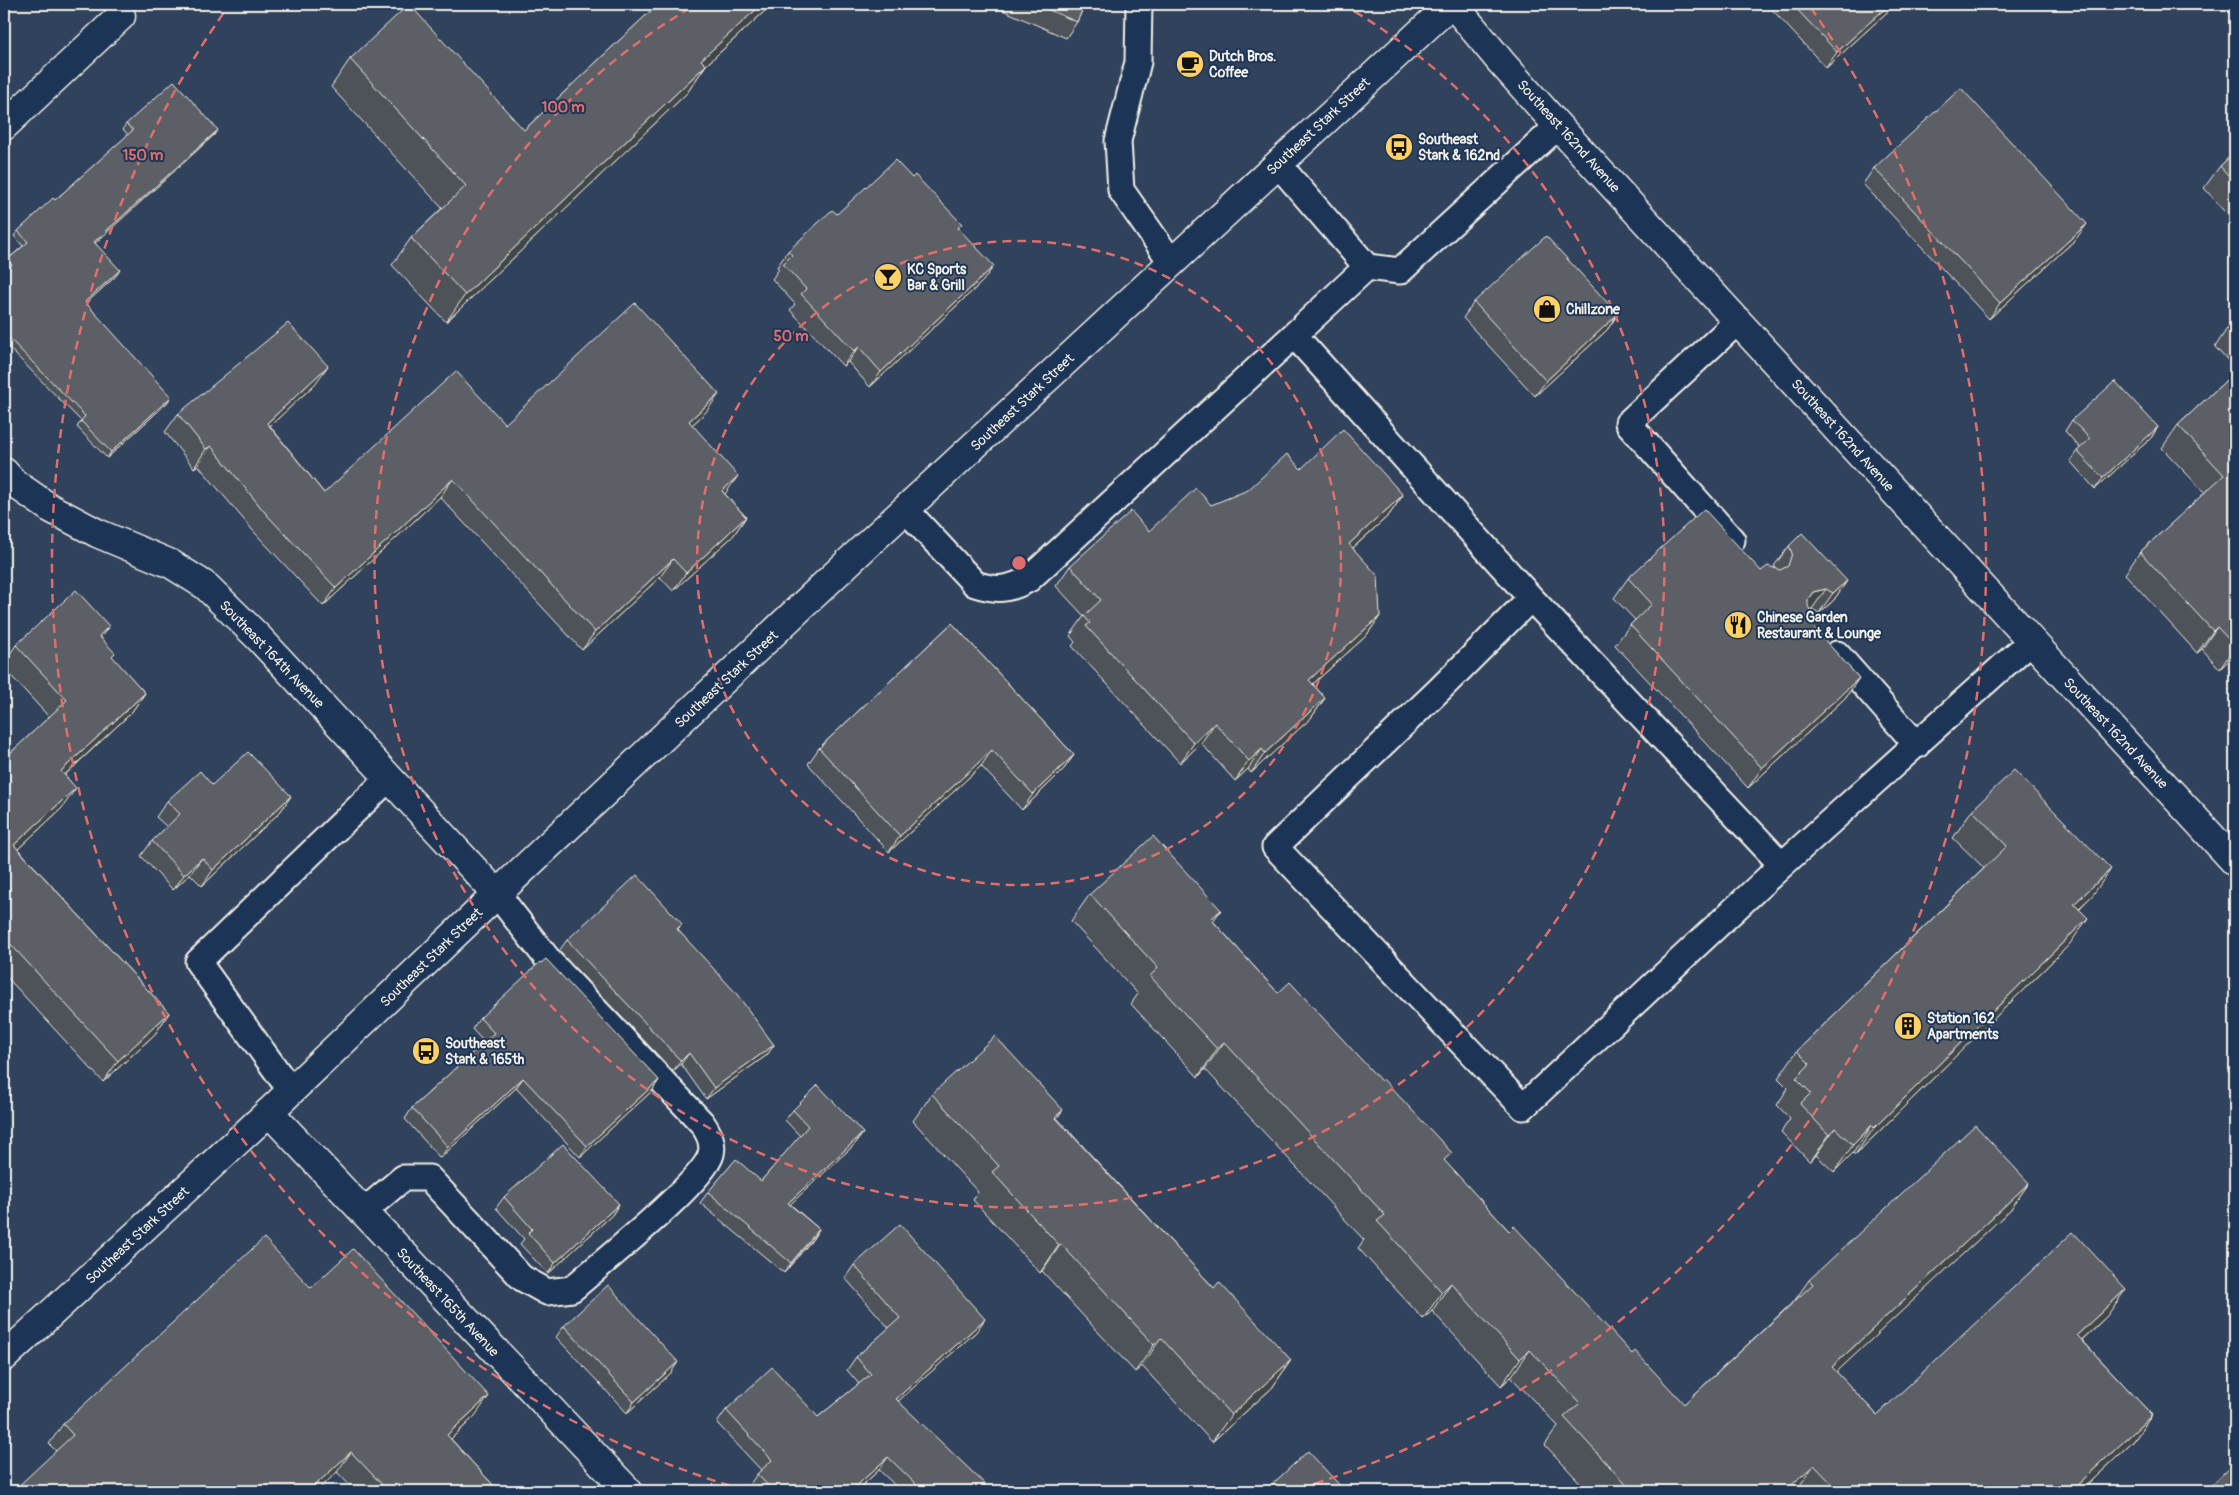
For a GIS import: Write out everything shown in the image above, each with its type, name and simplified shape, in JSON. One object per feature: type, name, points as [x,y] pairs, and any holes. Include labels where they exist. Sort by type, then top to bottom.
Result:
[{"type":"main road","name":"Southeast Stark Street","points":[[4,1357],[269,1112],[496,894],[906,510],[1452,4]]},
{"type":"main road","name":"Southeast 162nd Avenue","points":[[1452,4],[1558,126],[2235,862]]},
{"type":"main road","points":[[4,126],[121,16]]},
{"type":"main road","name":"Southeast 164th Avenue","points":[[4,472],[14,483],[50,508],[97,533],[171,564],[206,586],[259,638],[496,894]]},
{"type":"main road","name":"Southeast 165th Avenue","points":[[269,1112],[628,1491]]},
{"type":"lane","points":[[1139,4],[1138,62],[1118,141],[1121,190],[1172,263]]},
{"type":"lane","points":[[1278,164],[1367,267],[1400,271],[1558,126]]},
{"type":"lane","points":[[906,510],[975,584],[988,589],[1002,590],[1029,580],[1367,267]]},
{"type":"lane","points":[[1738,321],[1628,423],[1744,554]]},
{"type":"lane","points":[[1294,335],[1532,598],[1782,865]]},
{"type":"lane","points":[[1532,598],[1440,690],[1275,847],[1523,1107],[1782,865],[2031,641]]},
{"type":"lane","points":[[1821,637],[1917,745]]},
{"type":"lane","points":[[291,1091],[198,962],[389,778]]},
{"type":"lane","points":[[363,1212],[403,1178],[429,1178],[522,1278],[547,1292],[572,1289],[692,1184],[711,1155],[711,1138],[702,1123],[550,962],[496,894]]},
{"type":"building","points":[[409,4],[524,130],[658,4],[762,4],[701,60],[706,65],[465,295],[411,238],[466,186],[350,59]]},
{"type":"building","points":[[1035,4],[1085,4],[1077,22]]},
{"type":"building","points":[[1792,4],[1890,4],[1837,52]]},
{"type":"building","points":[[174,81],[218,130],[94,242],[120,270],[85,302],[171,397],[111,452],[81,421],[85,416],[4,333],[4,272],[12,265],[7,260],[28,242],[18,231],[53,198],[55,200],[133,130],[126,124]]},
{"type":"building","points":[[1961,88],[2087,224],[2000,303],[1874,168]]},
{"type":"building","points":[[2235,152],[2235,183],[2220,166]]},
{"type":"building","points":[[895,160],[912,178],[915,175],[962,224],[958,228],[994,266],[881,372],[859,347],[854,351],[801,294],[806,289],[783,264],[792,255],[788,251],[832,210],[837,214]]},
{"type":"building","points":[[1546,236],[1618,314],[1546,381],[1474,302]]},
{"type":"building","points":[[635,303],[719,394],[689,421],[738,476],[722,491],[746,517],[686,573],[673,559],[595,632],[453,479],[336,588],[267,515],[211,446],[206,449],[178,414],[288,323],[328,366],[267,423],[324,493],[456,371],[505,424]]},
{"type":"building","points":[[2235,320],[2235,330],[2230,324]]},
{"type":"building","points":[[2235,372],[2235,646],[2217,627],[2213,631],[2140,552],[2224,475],[2178,425]]},
{"type":"building","points":[[2115,381],[2158,427],[2103,478],[2077,451],[2090,439],[2072,420]]},
{"type":"building","points":[[1343,429],[1403,495],[1349,544],[1378,576],[1380,616],[1309,680],[1325,698],[1265,753],[1262,749],[1249,761],[1215,723],[1194,743],[1086,626],[1090,623],[1084,616],[1101,600],[1070,566],[1131,511],[1149,531],[1196,488],[1211,505],[1248,490],[1287,454],[1301,469]]},
{"type":"building","points":[[1704,509],[1761,571],[1768,566],[1780,570],[1788,566],[1792,553],[1789,546],[1802,533],[1847,581],[1833,593],[1826,589],[1813,592],[1808,599],[1808,606],[1811,612],[1805,618],[1859,678],[1762,768],[1630,625],[1652,604],[1628,578]]},
{"type":"building","points":[[76,590],[109,626],[99,636],[115,653],[112,656],[145,693],[61,771],[76,788],[14,845],[169,1013],[118,1061],[4,937],[4,759],[67,700],[16,645]]},
{"type":"building","points":[[4,612],[8,617],[4,621]]},
{"type":"building","points":[[952,623],[1074,755],[1033,794],[992,750],[900,836],[819,748]]},
{"type":"building","points":[[248,752],[291,796],[213,870],[202,858],[184,875],[152,841],[180,814],[167,801],[200,771],[212,785]]},
{"type":"building","name":"Station 162 Apartments","points":[[2014,770],[2111,869],[2074,904],[2088,918],[1874,1128],[1872,1125],[1853,1145],[1835,1128],[1829,1135],[1800,1104],[1811,1093],[1796,1078],[1810,1064],[1797,1051],[2007,846],[1972,810]]},
{"type":"building","points":[[1153,836],[1221,910],[1211,919],[1278,993],[1290,982],[1381,1081],[1383,1079],[1452,1153],[1444,1160],[1509,1231],[1514,1226],[1632,1354],[1635,1351],[1684,1404],[1813,1284],[1809,1280],[1975,1125],[2029,1183],[1832,1367],[1877,1415],[2073,1232],[2126,1289],[2077,1335],[2152,1415],[2071,1491],[1839,1491],[1814,1465],[1785,1491],[1632,1491],[1564,1417],[1580,1403],[1530,1350],[1520,1359],[1451,1283],[1442,1292],[1377,1221],[1385,1215],[1224,1042],[1217,1049],[1150,976],[1158,968],[1090,894]]},
{"type":"building","points":[[637,875],[682,924],[677,929],[736,993],[774,1045],[714,1088],[689,1053],[681,1061],[567,940]]},
{"type":"building","points":[[546,959],[659,1080],[587,1146],[523,1078],[448,1147],[412,1108],[494,1033],[480,1018],[540,962]]},
{"type":"building","points":[[995,1036],[1063,1110],[1055,1117],[1214,1288],[1219,1282],[1291,1360],[1231,1415],[1161,1338],[1154,1345],[1061,1244],[1059,1245],[992,1172],[999,1166],[932,1094]]},
{"type":"building","points":[[818,1085],[863,1133],[788,1203],[819,1229],[791,1263],[708,1192],[736,1159],[761,1181],[808,1126],[793,1110]]},
{"type":"building","points":[[563,1144],[619,1204],[555,1263],[528,1233],[532,1229],[504,1197]]},
{"type":"building","points":[[900,1224],[985,1319],[896,1399],[986,1485],[980,1491],[923,1491],[888,1457],[851,1491],[773,1491],[757,1474],[772,1460],[726,1410],[772,1367],[818,1417],[871,1374],[856,1357],[900,1318],[854,1265]]},
{"type":"building","points":[[264,1238],[311,1288],[353,1249],[489,1396],[447,1435],[494,1486],[489,1491],[388,1491],[351,1452],[309,1491],[13,1491],[73,1435],[63,1424]]},
{"type":"building","points":[[608,1285],[678,1362],[634,1402],[564,1326]]},
{"type":"building","points":[[1308,1451],[1345,1491],[1265,1491]]},
{"type":"building","points":[[2235,1462],[2235,1491],[2205,1491]]},
{"type":"place","name":"Dutch Bros. Coffee","points":[[1190,64]]},
{"type":"place","name":"Southeast Stark & 162nd","points":[[1399,147]]},
{"type":"place","name":"KC Sports Bar & Grill","points":[[888,277]]},
{"type":"place","name":"Chillzone","points":[[1547,309]]},
{"type":"place","name":"Chinese Garden Restaurant & Lounge","points":[[1738,625]]},
{"type":"place","name":"Station 162 Apartments","points":[[1908,1026]]},
{"type":"place","name":"Southeast Stark & 165th","points":[[426,1051]]}]
